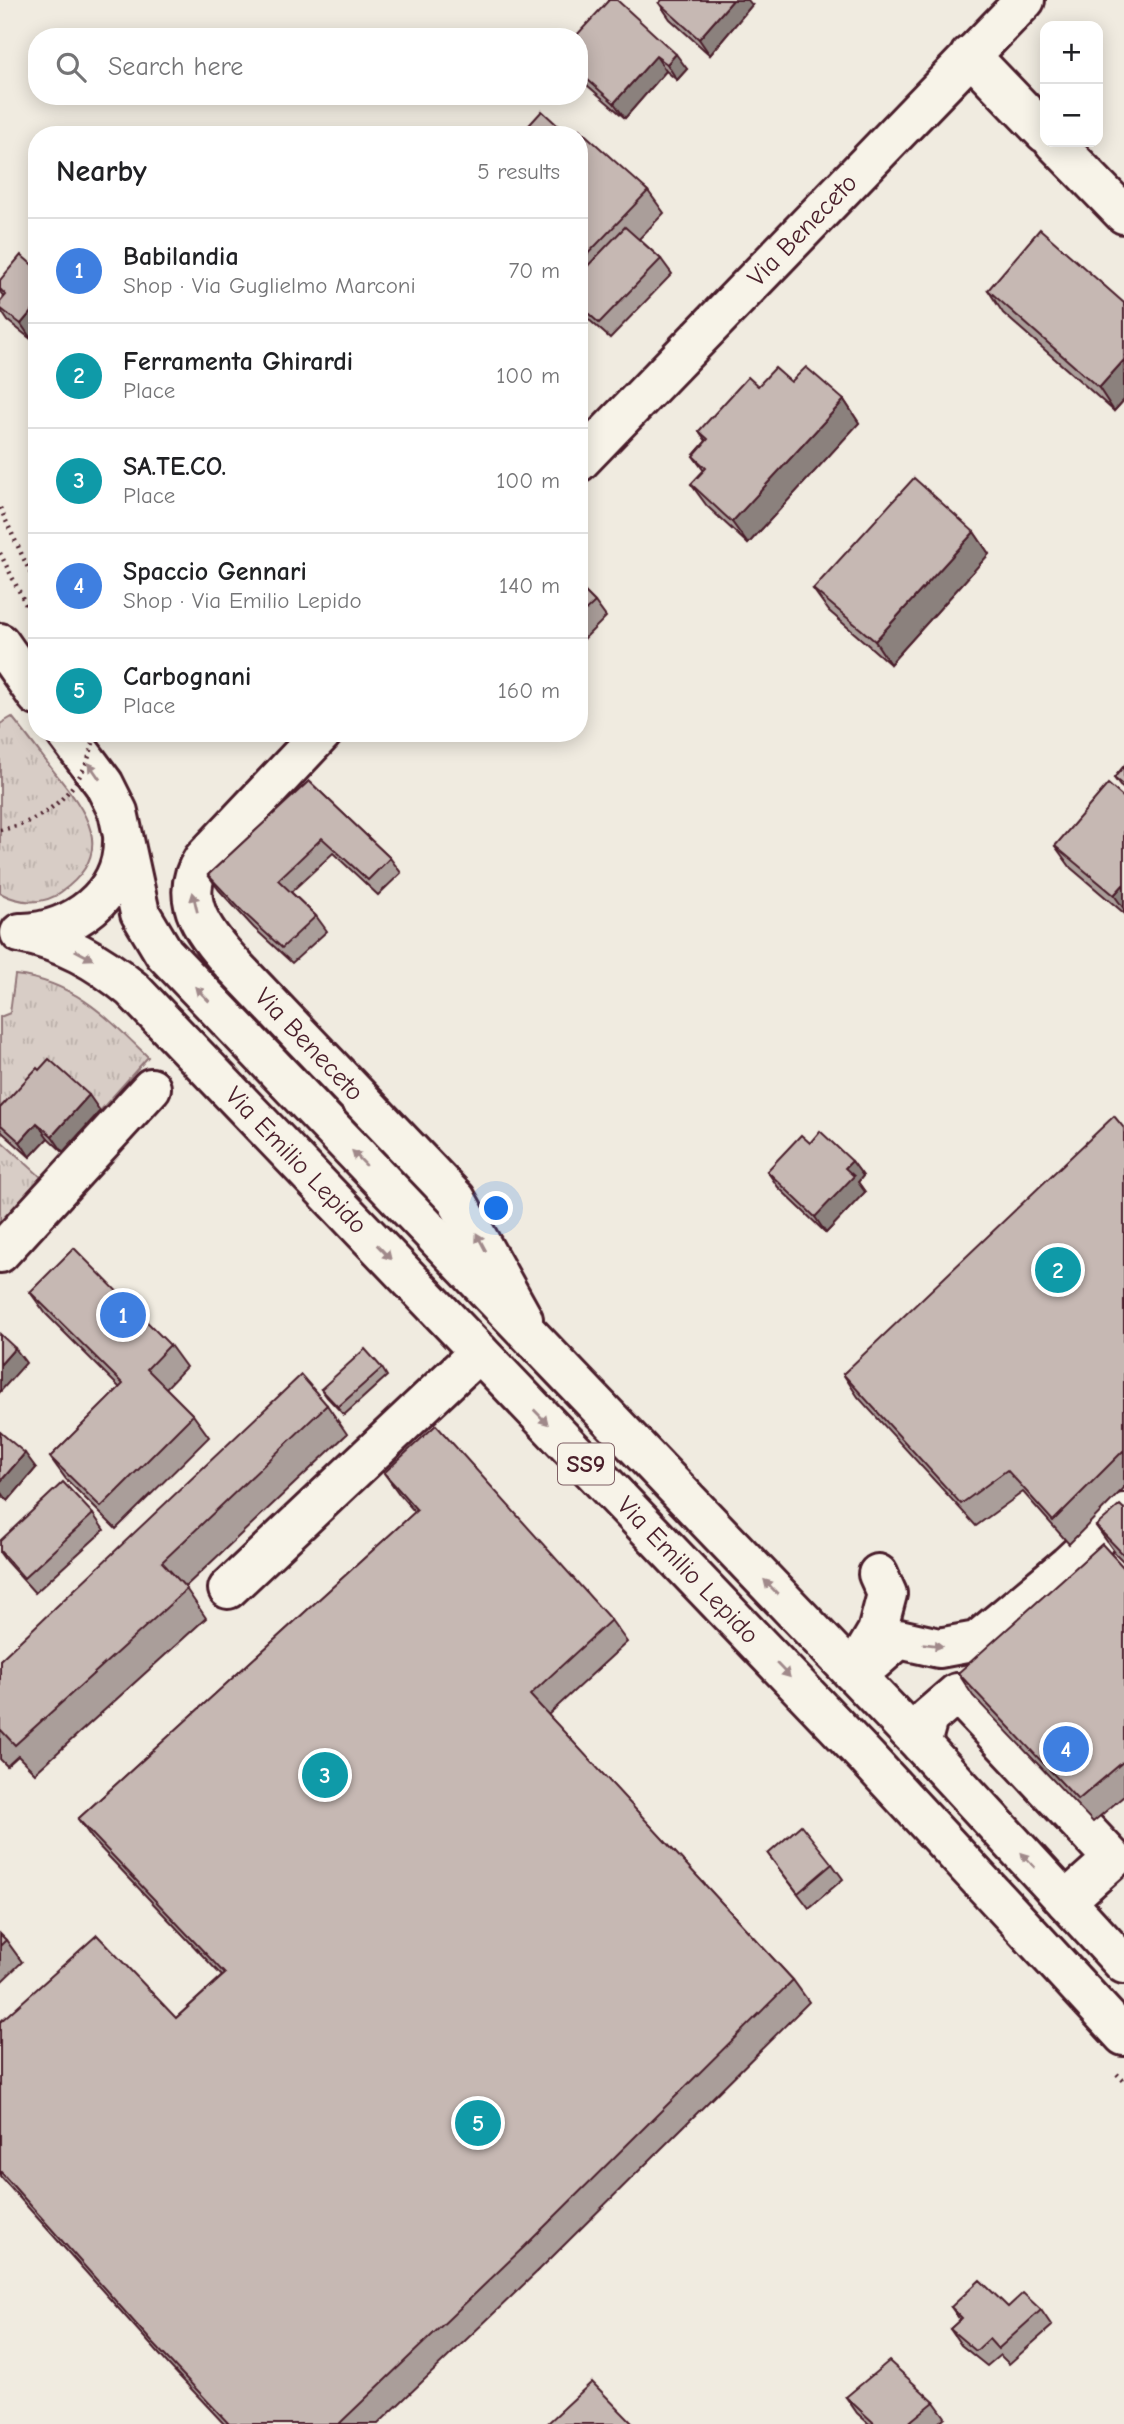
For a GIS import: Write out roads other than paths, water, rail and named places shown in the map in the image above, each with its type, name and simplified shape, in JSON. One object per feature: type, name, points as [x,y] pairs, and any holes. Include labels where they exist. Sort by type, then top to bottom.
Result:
[{"type":"main road","name":"Via Beneceto","points":[[588,453],[1025,0]]},
{"type":"main road","points":[[970,55],[1040,128]]},
{"type":"main road","points":[[1059,147],[1124,214]]},
{"type":"main road","points":[[0,643],[28,683]]},
{"type":"main road","name":"Via Beneceto","points":[[313,742],[203,859],[193,877],[192,885],[197,912],[207,932],[236,968],[456,1199],[516,1307],[537,1340],[556,1362]]},
{"type":"main road","name":"Via Emilio Lepido","points":[[83,743],[120,824],[140,912],[164,953],[921,1744],[1124,1964]]},
{"type":"main road","name":"Via Emilio Lepido","points":[[7,931],[47,931],[61,926],[95,905],[115,875],[122,856],[120,824]]},
{"type":"main road","name":"Via Emilio Lepido","points":[[7,931],[48,939],[77,951],[105,967],[132,989],[933,1827],[1124,2036]]},
{"type":"main road","points":[[0,1253],[151,1088]]},
{"type":"main road","points":[[228,1589],[479,1352]]},
{"type":"main road","points":[[852,1672],[874,1661],[899,1639],[939,1648],[976,1641],[1069,1565],[1124,1513]]},
{"type":"main road","points":[[852,1672],[877,1632],[881,1619],[887,1594],[878,1574]]},
{"type":"main road","points":[[921,1744],[928,1718],[1028,1628]]},
{"type":"main road","points":[[957,1693],[1118,1854],[1066,1901]]},
{"type":"place","name":"Ferramenta Ghirardi","points":[[1058,1270]]},
{"type":"place","name":"Babilandia","points":[[123,1315]]},
{"type":"place","name":"Spaccio Gennari","points":[[1066,1749]]},
{"type":"place","name":"SA.TE.CO.","points":[[325,1775]]},
{"type":"place","name":"Carbognani","points":[[478,2123]]}]
